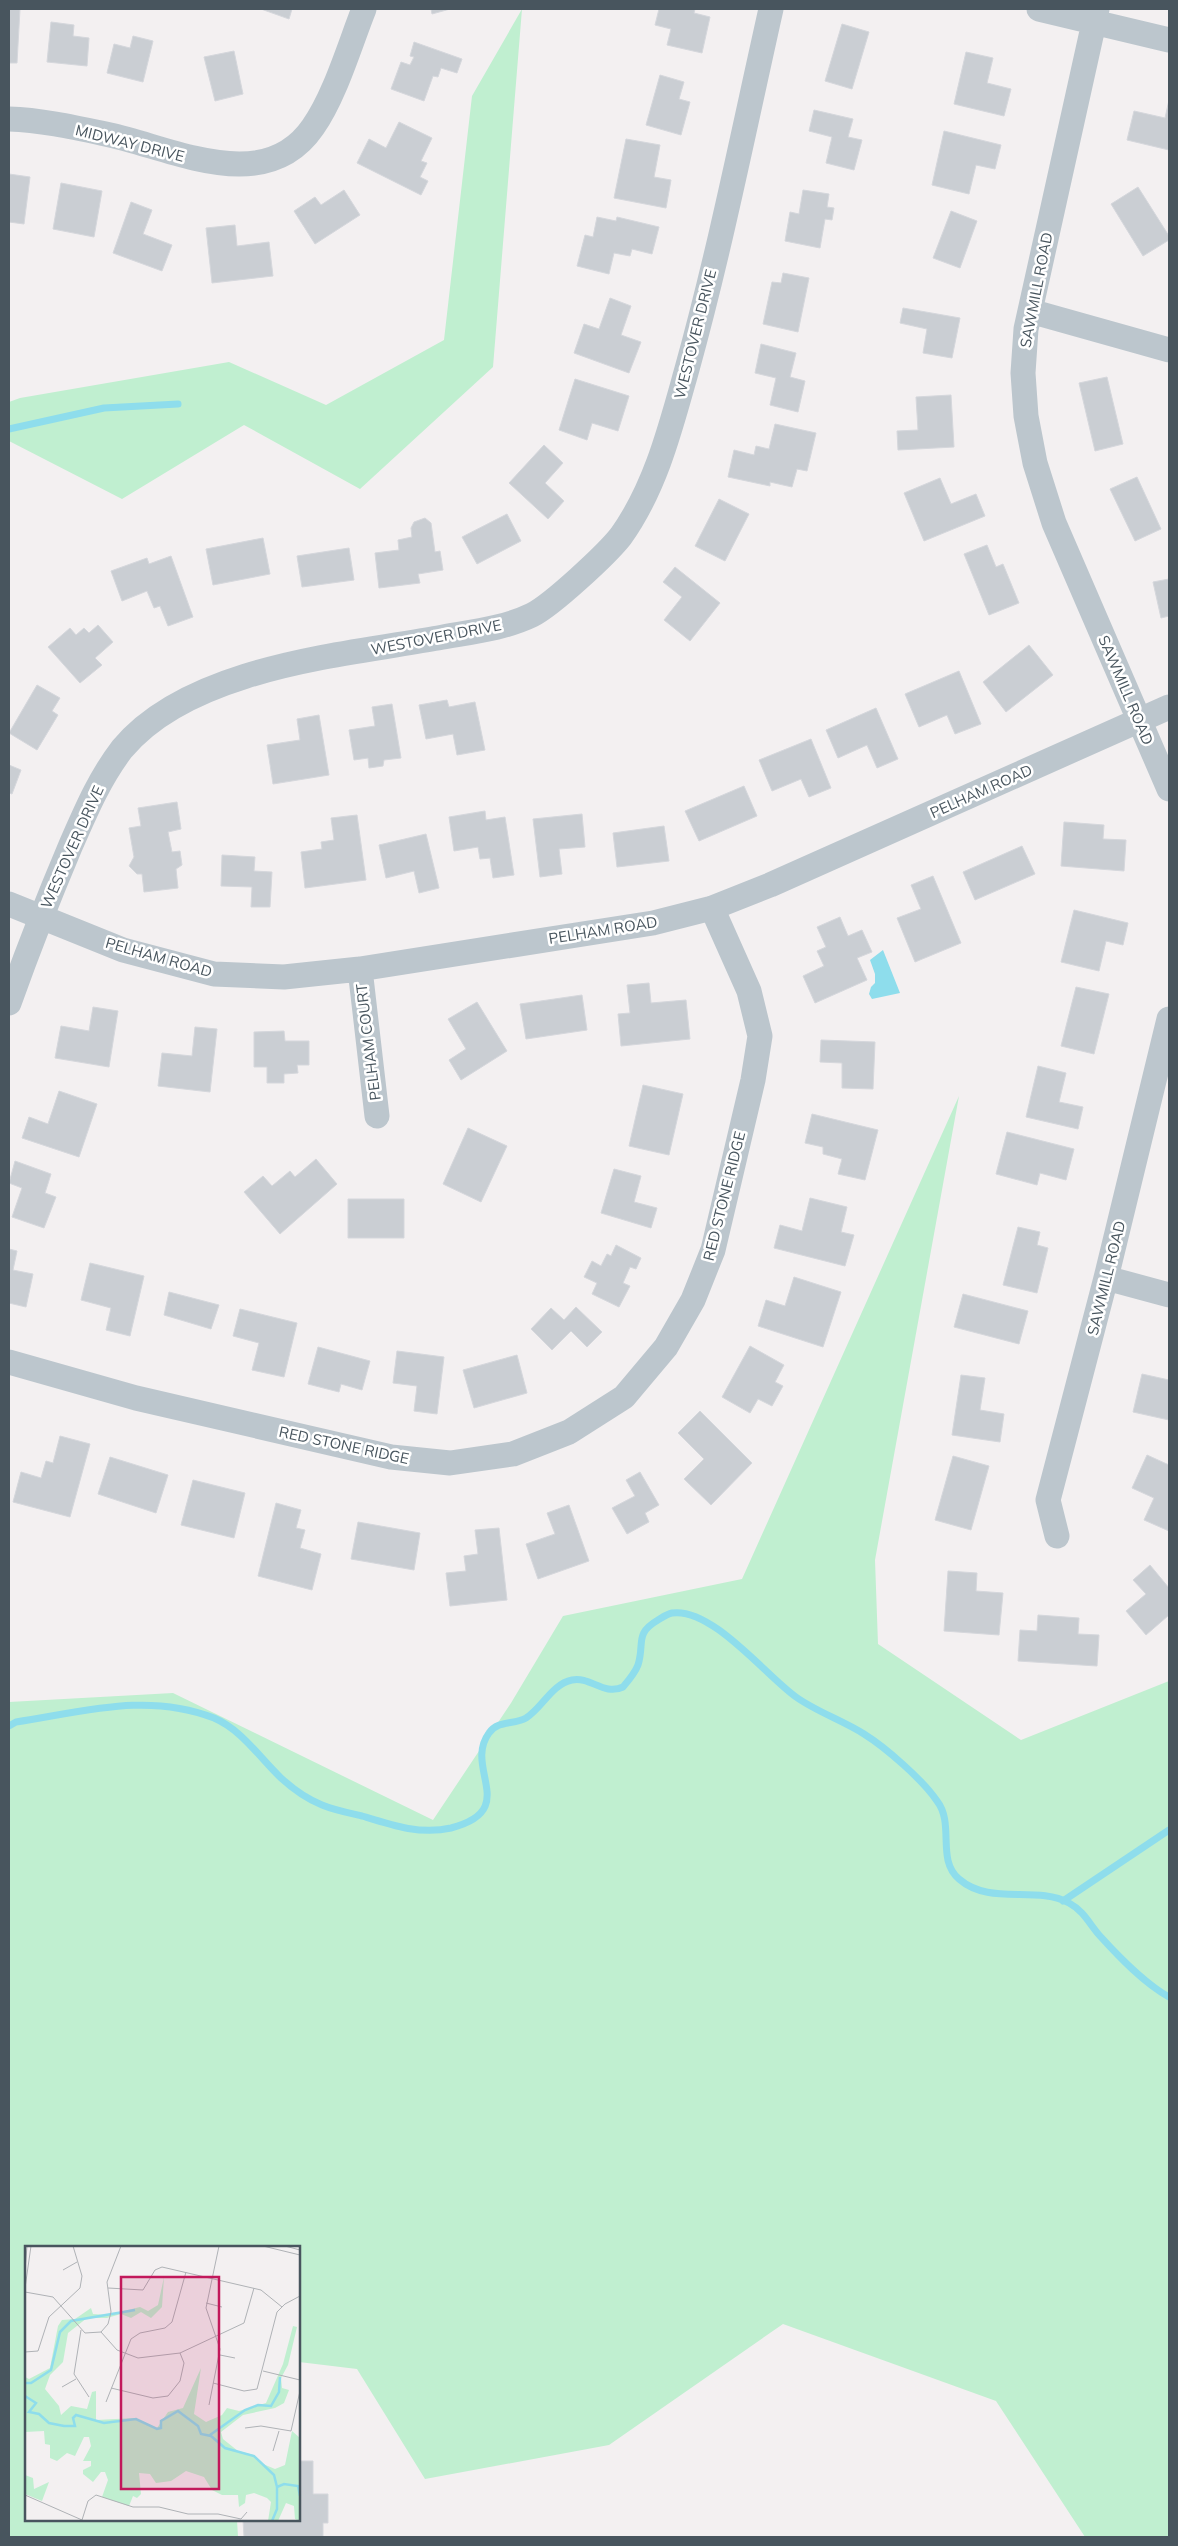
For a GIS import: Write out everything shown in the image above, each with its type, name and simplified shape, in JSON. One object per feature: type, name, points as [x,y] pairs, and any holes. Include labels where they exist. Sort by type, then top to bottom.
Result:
[{"type":"street","name":"MIDWAY DRIVE","points":[[9,119],[27,120],[111,135],[189,158],[237,164],[273,160],[285,154],[313,128],[328,100],[364,9]]},
{"type":"street","name":"WESTOVER DRIVE","points":[[9,1003],[41,915],[96,788],[124,748],[152,722],[190,698],[232,679],[291,664],[494,628],[534,614],[569,587],[620,538],[647,490],[668,437],[700,323],[771,9]]},
{"type":"street","points":[[1039,9],[1095,15],[1169,40]]},
{"type":"street","name":"SAWMILL ROAD","points":[[1095,15],[1026,329],[1023,373],[1026,416],[1035,463],[1054,523],[1169,789]]},
{"type":"street","points":[[1030,311],[1169,350]]},
{"type":"street","name":"PELHAM ROAD","points":[[9,904],[41,915],[123,950],[214,974],[284,977],[360,968],[653,923],[712,908],[770,885],[1169,707]]},
{"type":"street","name":"RED STONE RIDGE","points":[[9,1362],[136,1398],[391,1457],[450,1463],[513,1454],[577,1427],[624,1397],[666,1347],[693,1300],[713,1250],[753,1080],[760,1036],[749,990],[712,908]]},
{"type":"street","name":"PELHAM COURT","points":[[360,968],[377,1116]]},
{"type":"street","name":"SAWMILL ROAD","points":[[1057,1536],[1048,1500],[1106,1278],[1169,1019]]},
{"type":"street","points":[[1106,1278],[1169,1295]]},
{"type":"green space","points":[[522,9],[493,367],[360,489],[244,425],[122,499],[9,441],[9,402],[20,398],[229,362],[326,405],[444,340],[472,96]]},
{"type":"green space","points":[[959,1096],[875,1560],[878,1644],[1021,1740],[1169,1681],[1169,2537],[1085,2537],[996,2401],[783,2324],[609,2445],[425,2479],[357,2369],[300,2362],[300,2246],[25,2246],[25,2521],[237,2521],[238,2537],[9,2537],[9,1702],[173,1693],[433,1820],[511,1703],[563,1616],[742,1579]]},
{"type":"water","points":[[883,950],[900,993],[872,999],[869,994],[871,987],[875,983],[875,974],[870,960]]},
{"type":"building","points":[[9,9],[20,9],[17,63],[9,63]]},
{"type":"building","points":[[261,9],[292,9],[289,19]]},
{"type":"building","points":[[431,9],[450,9],[432,14]]},
{"type":"building","points":[[659,9],[695,9],[694,13],[710,17],[702,53],[667,45],[671,29],[655,25]]},
{"type":"building","points":[[51,22],[74,25],[73,36],[89,38],[87,66],[47,62]]},
{"type":"building","points":[[842,24],[869,32],[852,89],[825,81]]},
{"type":"building","points":[[133,36],[153,41],[143,82],[107,73],[114,44],[130,48]]},
{"type":"building","points":[[414,42],[462,59],[457,73],[441,68],[438,77],[433,76],[424,101],[391,89],[401,62],[410,65],[414,57],[410,56]]},
{"type":"building","points":[[234,51],[243,94],[215,101],[204,57]]},
{"type":"building","points":[[966,52],[993,58],[987,83],[1011,89],[1004,116],[954,104]]},
{"type":"building","points":[[660,75],[684,82],[679,99],[690,102],[681,135],[646,125]]},
{"type":"building","points":[[1169,100],[1169,150],[1127,140],[1134,111],[1165,118]]},
{"type":"building","points":[[814,110],[853,119],[848,137],[862,140],[854,170],[826,163],[832,137],[809,131]]},
{"type":"building","points":[[399,122],[432,138],[421,161],[427,163],[420,177],[428,181],[421,195],[357,163],[369,139],[386,148]]},
{"type":"building","points":[[944,131],[1001,145],[995,169],[976,165],[969,194],[932,185]]},
{"type":"building","points":[[626,139],[660,145],[654,177],[671,180],[666,208],[614,198]]},
{"type":"building","points":[[9,174],[30,177],[24,224],[9,222]]},
{"type":"building","points":[[61,183],[102,191],[94,237],[53,229]]},
{"type":"building","points":[[1138,187],[1169,236],[1169,240],[1143,256],[1111,204]]},
{"type":"building","points":[[344,190],[360,215],[315,244],[294,211],[315,197],[321,205]]},
{"type":"building","points":[[803,190],[829,194],[827,207],[834,208],[832,220],[825,219],[820,248],[785,241],[790,212],[799,214]]},
{"type":"building","points":[[131,202],[152,210],[143,234],[172,245],[162,271],[113,253]]},
{"type":"building","points":[[951,211],[977,221],[960,268],[933,258]]},
{"type":"building","points":[[597,217],[616,221],[617,217],[659,227],[652,254],[632,249],[630,256],[614,253],[609,274],[577,266],[585,235],[593,237]]},
{"type":"building","points":[[235,225],[237,246],[269,242],[273,276],[212,283],[206,228]]},
{"type":"building","points":[[783,273],[809,278],[798,332],[763,324],[772,282],[781,283]]},
{"type":"building","points":[[610,298],[631,306],[621,335],[641,342],[629,373],[574,353],[584,324],[599,329]]},
{"type":"building","points":[[903,308],[960,318],[952,358],[923,353],[927,329],[900,323]]},
{"type":"building","points":[[761,344],[796,353],[790,377],[805,381],[798,412],[770,405],[776,378],[755,373]]},
{"type":"building","points":[[1107,377],[1123,444],[1095,451],[1079,383]]},
{"type":"building","points":[[575,379],[629,396],[618,431],[592,423],[587,440],[559,430]]},
{"type":"building","points":[[951,395],[954,447],[898,450],[897,431],[918,430],[916,397]]},
{"type":"building","points":[[775,424],[816,433],[807,471],[797,469],[792,487],[770,482],[770,486],[728,477],[734,450],[754,455],[756,446],[769,449]]},
{"type":"building","points":[[544,445],[563,463],[545,483],[564,501],[548,519],[509,483]]},
{"type":"building","points":[[1137,477],[1161,529],[1135,541],[1110,489]]},
{"type":"building","points":[[940,478],[951,504],[976,494],[985,516],[924,541],[904,493]]},
{"type":"building","points":[[719,499],[749,514],[725,561],[695,546]]},
{"type":"building","points":[[507,514],[521,541],[477,564],[462,537]]},
{"type":"building","points":[[425,518],[431,523],[435,552],[440,551],[443,570],[418,574],[420,583],[379,588],[375,553],[399,550],[398,540],[412,537],[411,528],[414,522]]},
{"type":"building","points":[[263,538],[270,574],[213,585],[206,549]]},
{"type":"building","points":[[987,545],[996,567],[1003,564],[1019,603],[989,615],[964,554]]},
{"type":"building","points":[[349,548],[354,580],[302,587],[297,556]]},
{"type":"building","points":[[171,556],[193,617],[168,626],[160,606],[154,608],[147,591],[122,601],[111,571],[147,558],[149,564]]},
{"type":"building","points":[[675,567],[720,603],[690,641],[664,620],[682,597],[663,582]]},
{"type":"building","points":[[1169,579],[1169,616],[1161,618],[1153,582]]},
{"type":"building","points":[[98,625],[113,642],[95,658],[102,665],[80,683],[48,647],[70,628],[76,635],[84,628],[89,633]]},
{"type":"building","points":[[1029,645],[1053,675],[1006,712],[983,682]]},
{"type":"building","points":[[959,671],[981,724],[955,734],[947,715],[919,727],[905,694]]},
{"type":"building","points":[[37,685],[60,698],[52,711],[58,715],[37,750],[9,733]]},
{"type":"building","points":[[447,700],[449,707],[475,702],[485,750],[457,755],[453,734],[426,739],[419,705]]},
{"type":"building","points":[[392,704],[401,758],[384,760],[383,766],[369,768],[368,758],[354,760],[349,730],[375,726],[372,707]]},
{"type":"building","points":[[876,708],[898,759],[877,768],[867,745],[838,758],[826,730]]},
{"type":"building","points":[[319,715],[329,775],[273,784],[267,745],[300,740],[297,719]]},
{"type":"building","points":[[811,739],[831,788],[809,797],[801,779],[772,791],[759,760]]},
{"type":"building","points":[[9,765],[21,770],[12,794],[9,793]]},
{"type":"building","points":[[744,786],[757,816],[699,841],[685,811]]},
{"type":"building","points":[[177,802],[181,829],[168,832],[172,852],[180,851],[182,865],[176,869],[178,888],[144,892],[142,874],[137,874],[129,866],[134,857],[129,828],[141,826],[138,808]]},
{"type":"building","points":[[485,811],[486,820],[505,817],[514,875],[493,878],[490,858],[480,859],[478,847],[454,851],[449,817]]},
{"type":"building","points":[[582,814],[585,847],[559,849],[562,874],[540,877],[533,819]]},
{"type":"building","points":[[357,815],[366,880],[305,888],[301,852],[322,849],[321,842],[334,840],[331,818]]},
{"type":"building","points":[[1064,822],[1104,825],[1103,839],[1126,840],[1124,871],[1061,866]]},
{"type":"building","points":[[664,826],[669,861],[617,867],[613,833]]},
{"type":"building","points":[[426,834],[439,888],[419,893],[414,871],[386,878],[379,845]]},
{"type":"building","points":[[1022,846],[1035,874],[975,900],[963,872]]},
{"type":"building","points":[[222,855],[255,857],[254,871],[272,872],[270,907],[251,907],[252,887],[221,886]]},
{"type":"building","points":[[933,876],[961,943],[915,962],[897,918],[921,909],[911,885]]},
{"type":"building","points":[[1074,910],[1128,923],[1123,945],[1106,941],[1099,971],[1061,962]]},
{"type":"building","points":[[840,917],[848,936],[862,930],[872,952],[857,958],[867,980],[815,1003],[803,976],[824,966],[817,951],[826,947],[817,927]]},
{"type":"building","points":[[649,983],[651,1003],[686,1000],[690,1039],[621,1046],[618,1014],[630,1013],[627,985]]},
{"type":"building","points":[[1076,987],[1109,994],[1094,1054],[1061,1046]]},
{"type":"building","points":[[582,995],[587,1030],[526,1039],[520,1004]]},
{"type":"building","points":[[477,1002],[507,1051],[461,1080],[449,1060],[466,1049],[448,1019]]},
{"type":"building","points":[[93,1007],[118,1011],[109,1067],[55,1058],[61,1026],[89,1031]]},
{"type":"building","points":[[195,1027],[217,1029],[210,1092],[158,1086],[162,1053],[192,1056]]},
{"type":"building","points":[[284,1031],[285,1041],[309,1041],[309,1065],[297,1065],[298,1073],[284,1074],[284,1083],[267,1083],[267,1067],[254,1067],[254,1032]]},
{"type":"building","points":[[821,1040],[875,1042],[873,1089],[842,1088],[842,1063],[820,1062]]},
{"type":"building","points":[[1038,1066],[1066,1073],[1059,1102],[1083,1107],[1078,1129],[1026,1117]]},
{"type":"building","points":[[643,1085],[683,1094],[669,1155],[629,1146]]},
{"type":"building","points":[[59,1091],[97,1104],[79,1157],[22,1138],[29,1117],[48,1124]]},
{"type":"building","points":[[812,1114],[878,1130],[865,1180],[838,1174],[842,1159],[823,1154],[823,1147],[805,1143]]},
{"type":"building","points":[[468,1128],[507,1146],[481,1202],[443,1184]]},
{"type":"building","points":[[1007,1132],[1074,1149],[1066,1180],[1040,1173],[1037,1185],[996,1174]]},
{"type":"building","points":[[316,1159],[337,1184],[280,1234],[244,1192],[263,1176],[272,1186],[290,1171],[295,1177]]},
{"type":"building","points":[[15,1161],[51,1174],[45,1193],[56,1197],[44,1228],[12,1217],[22,1188],[9,1183]]},
{"type":"building","points":[[614,1169],[641,1176],[634,1202],[657,1208],[651,1228],[601,1213]]},
{"type":"building","points":[[810,1198],[847,1207],[841,1232],[854,1235],[845,1266],[774,1248],[780,1225],[802,1231]]},
{"type":"building","points":[[348,1199],[404,1199],[404,1238],[348,1238]]},
{"type":"building","points":[[1018,1227],[1040,1232],[1037,1245],[1048,1248],[1037,1293],[1003,1285]]},
{"type":"building","points":[[616,1245],[641,1258],[636,1269],[630,1267],[623,1283],[630,1286],[619,1307],[592,1294],[597,1283],[584,1277],[592,1261],[601,1266],[607,1254],[611,1256]]},
{"type":"building","points":[[9,1249],[17,1251],[13,1270],[33,1274],[26,1307],[9,1303]]},
{"type":"building","points":[[90,1263],[144,1276],[130,1336],[106,1330],[111,1308],[81,1300]]},
{"type":"building","points":[[794,1277],[841,1292],[823,1347],[758,1326],[766,1300],[785,1306]]},
{"type":"building","points":[[169,1292],[219,1305],[211,1329],[164,1315]]},
{"type":"building","points":[[963,1294],[1028,1311],[1019,1344],[954,1327]]},
{"type":"building","points":[[576,1307],[602,1332],[587,1347],[571,1331],[552,1350],[531,1329],[551,1308],[564,1320]]},
{"type":"building","points":[[240,1309],[297,1323],[284,1377],[252,1370],[259,1343],[233,1336]]},
{"type":"building","points":[[750,1346],[784,1365],[775,1382],[783,1386],[772,1406],[758,1399],[750,1413],[722,1397]]},
{"type":"building","points":[[318,1347],[370,1361],[362,1390],[341,1384],[339,1392],[308,1384]]},
{"type":"building","points":[[397,1351],[444,1357],[437,1414],[414,1411],[417,1386],[393,1383]]},
{"type":"building","points":[[517,1355],[527,1393],[474,1408],[463,1370]]},
{"type":"building","points":[[1142,1374],[1169,1380],[1169,1420],[1133,1412]]},
{"type":"building","points":[[961,1375],[985,1378],[980,1410],[1004,1414],[1000,1442],[952,1435]]},
{"type":"building","points":[[700,1411],[752,1463],[711,1505],[684,1479],[704,1459],[678,1433]]},
{"type":"building","points":[[60,1436],[90,1444],[70,1517],[13,1502],[21,1472],[41,1478],[46,1461],[53,1463]]},
{"type":"building","points":[[1147,1455],[1169,1465],[1169,1531],[1144,1520],[1154,1498],[1132,1488]]},
{"type":"building","points":[[953,1456],[989,1466],[971,1530],[935,1520]]},
{"type":"building","points":[[110,1457],[168,1475],[156,1513],[98,1494]]},
{"type":"building","points":[[640,1472],[659,1505],[645,1513],[649,1522],[627,1534],[612,1508],[635,1496],[626,1480]]},
{"type":"building","points":[[193,1480],[245,1493],[234,1538],[181,1525]]},
{"type":"building","points":[[276,1503],[301,1510],[296,1528],[305,1530],[300,1548],[321,1554],[312,1590],[258,1576]]},
{"type":"building","points":[[569,1505],[589,1561],[538,1579],[526,1544],[555,1534],[547,1513]]},
{"type":"building","points":[[358,1522],[420,1533],[414,1570],[351,1559]]},
{"type":"building","points":[[499,1528],[507,1600],[450,1606],[446,1573],[466,1571],[464,1556],[478,1554],[475,1530]]},
{"type":"building","points":[[1150,1565],[1169,1588],[1169,1615],[1146,1635],[1126,1611],[1146,1594],[1133,1580]]},
{"type":"building","points":[[948,1571],[977,1573],[976,1591],[1003,1593],[999,1635],[944,1631]]},
{"type":"building","points":[[1038,1615],[1079,1618],[1078,1634],[1099,1635],[1097,1666],[1018,1661],[1020,1630],[1037,1631]]},
{"type":"building","points":[[300,2461],[313,2461],[313,2494],[328,2494],[328,2523],[323,2523],[323,2537],[244,2537],[243,2521],[300,2521]]},
{"type":"waterway","points":[[9,429],[104,408],[178,404]]},
{"type":"waterway","points":[[9,1726],[16,1722],[115,1706],[164,1706],[189,1710],[214,1718],[233,1729],[286,1782],[316,1803],[406,1828],[439,1830],[451,1828],[472,1820],[483,1810],[487,1799],[482,1760],[483,1746],[493,1729],[501,1724],[526,1718],[553,1691],[565,1682],[579,1680],[603,1688],[616,1689],[623,1687],[634,1674],[638,1665],[643,1635],[646,1630],[668,1614],[688,1614],[721,1631],[796,1697],[864,1734],[893,1755],[913,1774],[931,1793],[942,1810],[945,1820],[948,1862],[952,1871],[959,1879],[971,1887],[985,1892],[1042,1895],[1069,1903],[1083,1914],[1100,1936],[1133,1970],[1150,1985],[1169,1997]]},
{"type":"waterway","points":[[1063,1901],[1169,1830]]}]
